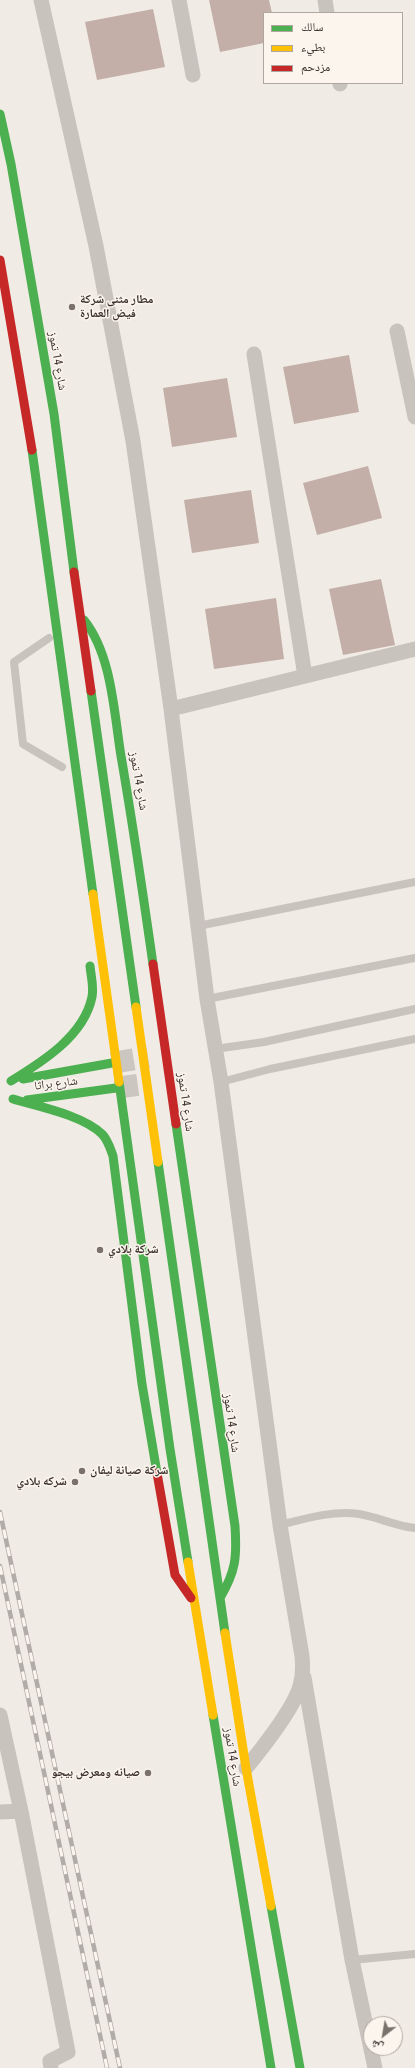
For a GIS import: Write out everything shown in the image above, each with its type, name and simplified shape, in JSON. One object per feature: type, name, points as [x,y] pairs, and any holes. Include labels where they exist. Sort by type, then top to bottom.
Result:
[{"type":"main road","name":"شارع 14 تموز","points":[[0,114],[11,164],[55,419],[84,646],[220,1598],[246,1768],[300,2068]]},
{"type":"main road","points":[[0,260],[30,438],[56,617],[47,649]]},
{"type":"main road","name":"شارع 14 تموز","points":[[80,614],[93,631],[106,664],[132,820],[170,1081],[236,1547],[232,1576],[220,1598]]},
{"type":"main road","name":"شارع 14 تموز","points":[[56,617],[170,1449],[271,2068]]},
{"type":"main road","points":[[60,752],[62,771]]},
{"type":"main road","points":[[10,1081],[36,1066],[54,1053],[73,1033],[86,1013],[92,994],[88,953]]},
{"type":"main road","points":[[148,1057],[166,1054]]},
{"type":"main road","name":"شارع براثا","points":[[0,1080],[10,1081],[112,1063]]},
{"type":"main road","points":[[151,1084],[170,1081]]},
{"type":"main road","name":"شارع براثا","points":[[116,1088],[34,1100],[10,1099],[85,1124],[102,1133],[109,1144],[113,1156],[142,1384],[171,1560],[175,1575],[194,1601]]},
{"type":"street","points":[[42,0],[96,246],[131,434],[171,709],[206,999],[221,1082],[280,1525],[302,1656],[303,1672],[352,1960],[375,2068]]},
{"type":"street","points":[[179,0],[193,74]]},
{"type":"street","points":[[324,0],[327,12]]},
{"type":"street","points":[[397,331],[415,417]]},
{"type":"street","points":[[254,354],[306,676]]},
{"type":"street","points":[[171,709],[415,649]]},
{"type":"street","points":[[246,1768],[260,1752],[295,1700],[303,1672]]},
{"type":"street","points":[[0,1715],[21,1811],[68,2052],[50,2061],[51,2068]]},
{"type":"street","points":[[0,1812],[21,1811]]},
{"type":"lane","points":[[49,638],[14,662],[23,744],[62,771]]},
{"type":"lane","points":[[198,926],[415,882]]},
{"type":"lane","points":[[206,999],[415,958]]},
{"type":"lane","points":[[215,1049],[264,1042],[415,1009]]},
{"type":"lane","points":[[221,1082],[270,1069],[415,1039]]},
{"type":"lane","points":[[280,1525],[335,1513],[358,1514],[399,1527],[415,1528]]},
{"type":"lane","points":[[352,1960],[415,1954]]},
{"type":"building","points":[[209,0],[269,0],[272,12],[263,12],[263,43],[220,52]]},
{"type":"building","points":[[153,9],[165,67],[97,80],[85,22]]},
{"type":"building","points":[[349,355],[359,412],[294,424],[283,367]]},
{"type":"building","points":[[227,378],[237,437],[172,447],[163,388]]},
{"type":"building","points":[[368,466],[382,518],[317,535],[303,483]]},
{"type":"building","points":[[251,490],[259,543],[192,553],[184,500]]},
{"type":"building","points":[[381,579],[395,645],[343,655],[329,589]]},
{"type":"building","points":[[276,598],[284,659],[214,669],[205,609]]},
{"type":"tunnel","points":[[112,1063],[148,1057]]},
{"type":"tunnel","points":[[116,1088],[151,1083]]},
{"type":"railway","points":[[0,1512],[120,2068]]},
{"type":"railway","points":[[0,1566],[107,2068]]},
{"type":"traffic: fast","points":[[0,114],[11,164],[54,414],[74,572]]},
{"type":"traffic: fast","points":[[32,450],[93,894]]},
{"type":"traffic: fast","points":[[84,620],[101,650],[114,703],[153,964]]},
{"type":"traffic: fast","points":[[91,691],[136,1007]]},
{"type":"traffic: fast","points":[[11,1081],[48,1056],[71,1036],[80,1024],[87,1011],[93,993],[90,966]]},
{"type":"traffic: fast","points":[[23,1079],[112,1063]]},
{"type":"traffic: fast","points":[[119,1082],[170,1449],[188,1562]]},
{"type":"traffic: fast","points":[[27,1100],[116,1088]]},
{"type":"traffic: fast","points":[[13,1099],[60,1112],[94,1127],[102,1134],[110,1147],[113,1156],[142,1384],[157,1473]]},
{"type":"traffic: fast","points":[[176,1124],[235,1526],[236,1547],[234,1564],[229,1580],[220,1598]]},
{"type":"traffic: fast","points":[[158,1162],[225,1633]]},
{"type":"traffic: fast","points":[[213,1715],[271,2068]]},
{"type":"traffic: fast","points":[[271,1906],[300,2068]]},
{"type":"traffic: slow","points":[[93,894],[119,1082]]},
{"type":"traffic: slow","points":[[136,1007],[158,1162]]},
{"type":"traffic: slow","points":[[188,1562],[213,1715]]},
{"type":"traffic: slow","points":[[225,1633],[246,1768],[271,1906]]},
{"type":"traffic: jam","points":[[0,260],[32,450]]},
{"type":"traffic: jam","points":[[74,572],[91,691]]},
{"type":"traffic: jam","points":[[153,964],[176,1124]]},
{"type":"traffic: jam","points":[[157,1473],[175,1575],[191,1598]]},
{"type":"place","name":"مطار مثنى شركة فيض العمارة","points":[[72,307]]},
{"type":"place","name":"شركة بلادي","points":[[100,1250]]},
{"type":"place","name":"شركة صيانة ليفان","points":[[82,1471]]},
{"type":"place","name":"شركه بلادي","points":[[75,1482]]},
{"type":"place","name":"صيانه ومعرض بيجو","points":[[148,1773]]}]
